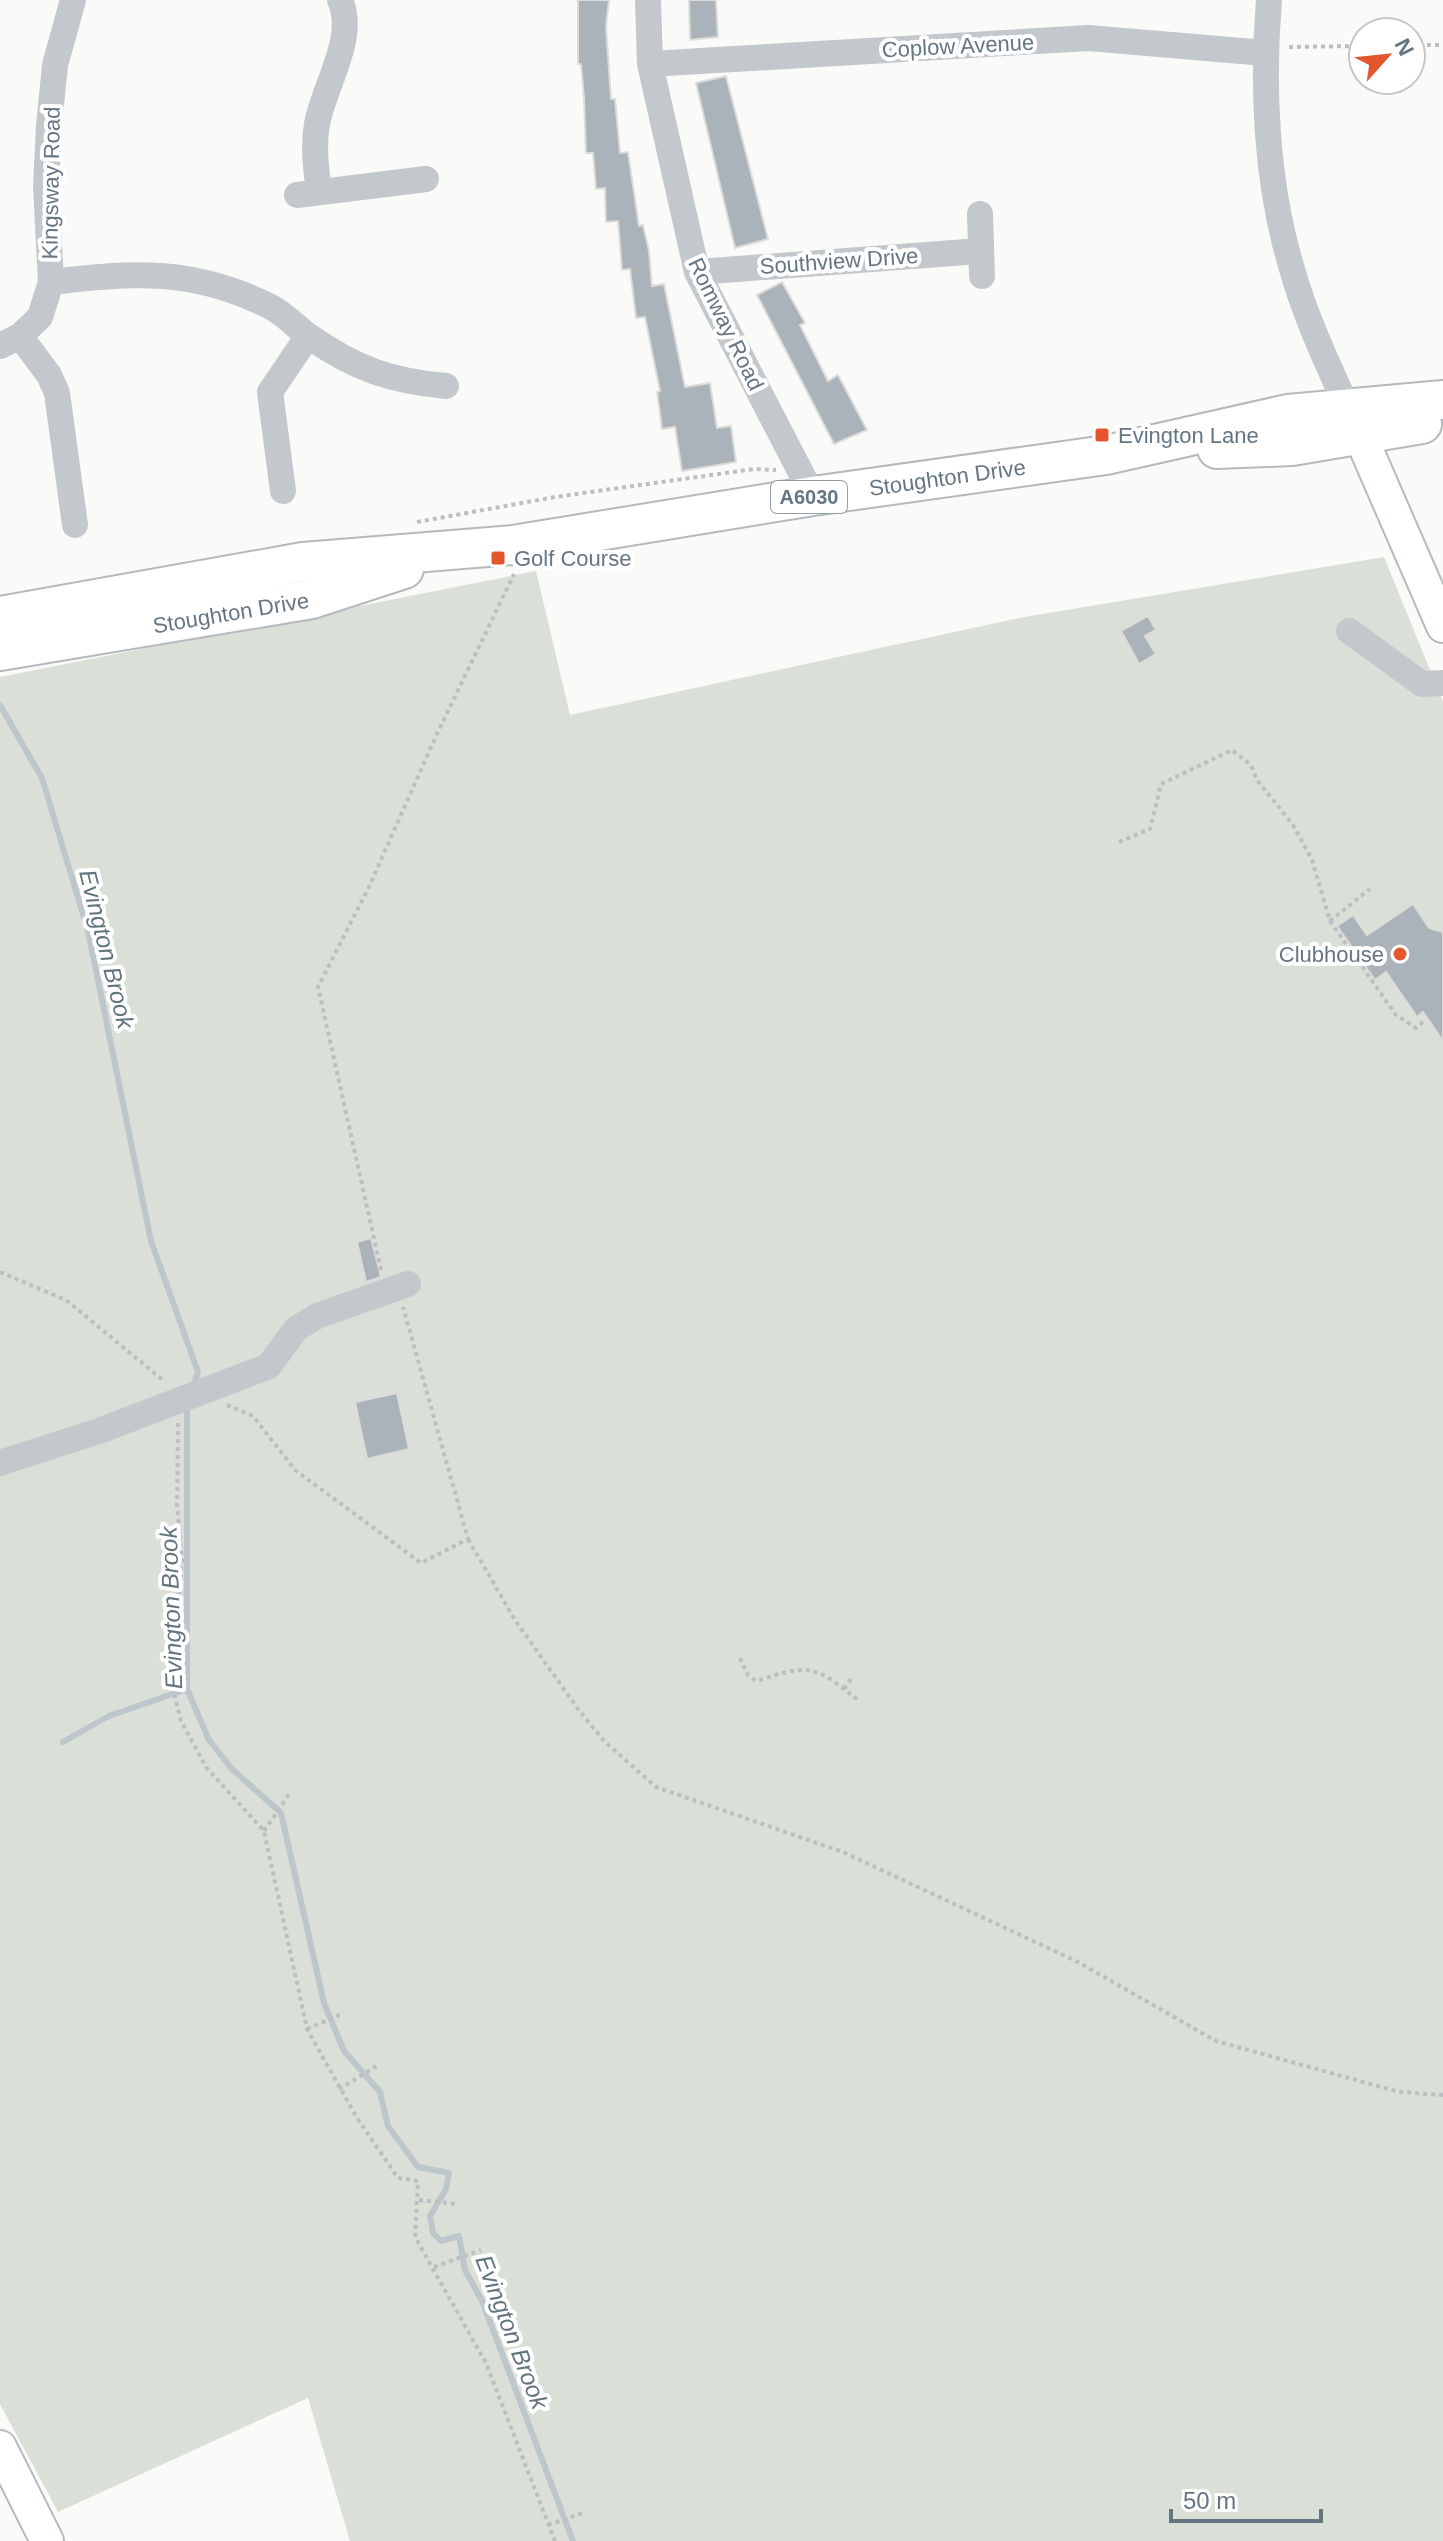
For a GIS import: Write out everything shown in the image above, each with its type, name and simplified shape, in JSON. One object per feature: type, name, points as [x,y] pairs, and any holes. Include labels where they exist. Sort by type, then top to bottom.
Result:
[{"type":"highway","name":"A6030","points":[[1354,422],[1443,400]]},
{"type":"highway","name":"A6030","points":[[1354,422],[1443,419]]},
{"type":"highway","name":"Stoughton Drive","points":[[0,616],[303,562],[456,552],[529,543],[813,496],[1106,455],[1292,446],[1354,422]]},
{"type":"highway","name":"Stoughton Drive","points":[[0,651],[312,599],[456,552]]},
{"type":"main road","points":[[1354,422],[1443,626]]},
{"type":"main road","points":[[0,2447],[47,2541]]},
{"type":"street","points":[[340,0],[346,31],[316,128],[308,193],[426,179]]},
{"type":"street","name":"Romway Road","points":[[648,0],[650,64],[697,272],[813,496]]},
{"type":"street","points":[[1269,0],[1265,50],[1277,201],[1289,262],[1314,334],[1354,422]]},
{"type":"street","name":"Kingsway Road","points":[[10,341],[40,317],[51,282],[46,186],[55,65],[79,1]]},
{"type":"street","name":"Coplow Avenue","points":[[650,64],[1089,38],[1265,50]]},
{"type":"street","name":"Southview Drive","points":[[697,272],[981,264],[980,214]]},
{"type":"street","points":[[51,282],[127,273],[188,276],[238,292],[275,309],[308,336],[354,365],[399,382],[446,386]]},
{"type":"street","points":[[283,491],[270,392],[308,336]]},
{"type":"street","points":[[10,341],[49,375],[57,393],[75,525]]},
{"type":"street","points":[[1349,631],[1422,684],[1443,683]]},
{"type":"street","points":[[0,1463],[99,1431],[269,1366],[296,1329],[317,1316],[408,1284]]},
{"type":"path","points":[[1265,50],[1347,47]]},
{"type":"path","points":[[529,543],[436,736],[369,887],[318,987],[383,1275],[408,1284],[401,1302],[468,1539],[515,1620],[604,1741],[656,1787],[843,1852],[1078,1962],[1216,2041],[1399,2092],[1443,2095]]},
{"type":"path","points":[[1119,842],[1150,829],[1161,784],[1232,750],[1251,765],[1257,780],[1293,825],[1312,860],[1330,921],[1396,1015],[1416,1028],[1425,1020]]},
{"type":"path","points":[[1330,921],[1370,889]]},
{"type":"path","points":[[0,1272],[66,1300],[185,1398],[253,1416],[295,1470],[421,1563],[468,1539]]},
{"type":"path","points":[[185,1398],[177,1505],[182,1560],[172,1685],[181,1721],[206,1767],[264,1831],[307,2029],[339,2089],[398,2178],[418,2181],[415,2237],[486,2363],[555,2541]]},
{"type":"path","points":[[740,1658],[748,1675],[756,1681],[791,1669],[812,1669],[858,1700]]},
{"type":"path","points":[[844,1689],[851,1679]]},
{"type":"path","points":[[264,1831],[290,1793]]},
{"type":"path","points":[[307,2029],[344,2013]]},
{"type":"path","points":[[339,2089],[377,2066]]},
{"type":"path","points":[[419,2200],[456,2204]]},
{"type":"path","points":[[434,2267],[481,2250]]},
{"type":"path","points":[[548,2525],[585,2512]]},
{"type":"shaded area","points":[[1384,557],[1443,702],[1443,2541],[350,2541],[308,2398],[58,2512],[0,2404],[0,677],[536,571],[570,715],[1024,617]]},
{"type":"building","points":[[578,0],[609,0],[606,26],[611,99],[615,99],[620,153],[628,152],[639,226],[643,225],[649,251],[652,286],[664,284],[685,387],[710,383],[717,428],[731,426],[736,462],[682,471],[675,427],[662,429],[657,392],[660,391],[645,317],[636,318],[630,269],[622,270],[618,221],[606,222],[605,188],[596,189],[593,153],[586,153],[581,64],[578,64]]},
{"type":"building","points":[[689,0],[716,0],[718,37],[690,40]]},
{"type":"building","points":[[726,76],[768,239],[735,248],[696,83]]},
{"type":"building","points":[[782,282],[805,323],[800,325],[828,381],[838,375],[867,430],[834,444],[757,295]]},
{"type":"building","points":[[1148,616],[1156,630],[1145,636],[1156,654],[1139,664],[1121,631]]},
{"type":"building","name":"Clubhouse","points":[[1413,904],[1429,928],[1443,932],[1443,1041],[1423,1012],[1417,1017],[1386,972],[1375,980],[1337,926],[1353,915],[1367,935]]},
{"type":"building","points":[[371,1238],[381,1277],[366,1282],[357,1242]]},
{"type":"building","points":[[397,1393],[409,1449],[367,1459],[355,1402]]},
{"type":"waterway","name":"Evington Brook","points":[[0,705],[42,778],[88,931],[151,1241],[198,1372],[193,1387]]},
{"type":"waterway","name":"Evington Brook","points":[[187,1405],[187,1689],[209,1740],[232,1769],[281,1813],[324,2003],[344,2051],[380,2092],[388,2126],[418,2167],[449,2173],[446,2189],[430,2216],[433,2233],[441,2241],[459,2236],[465,2270],[482,2301],[573,2541]]},
{"type":"waterway","points":[[63,1742],[109,1716],[187,1689]]},
{"type":"place","name":"Evington Lane","points":[[1102,435]]},
{"type":"place","name":"Golf Course","points":[[498,558]]},
{"type":"place","name":"Clubhouse","points":[[1400,954]]}]
